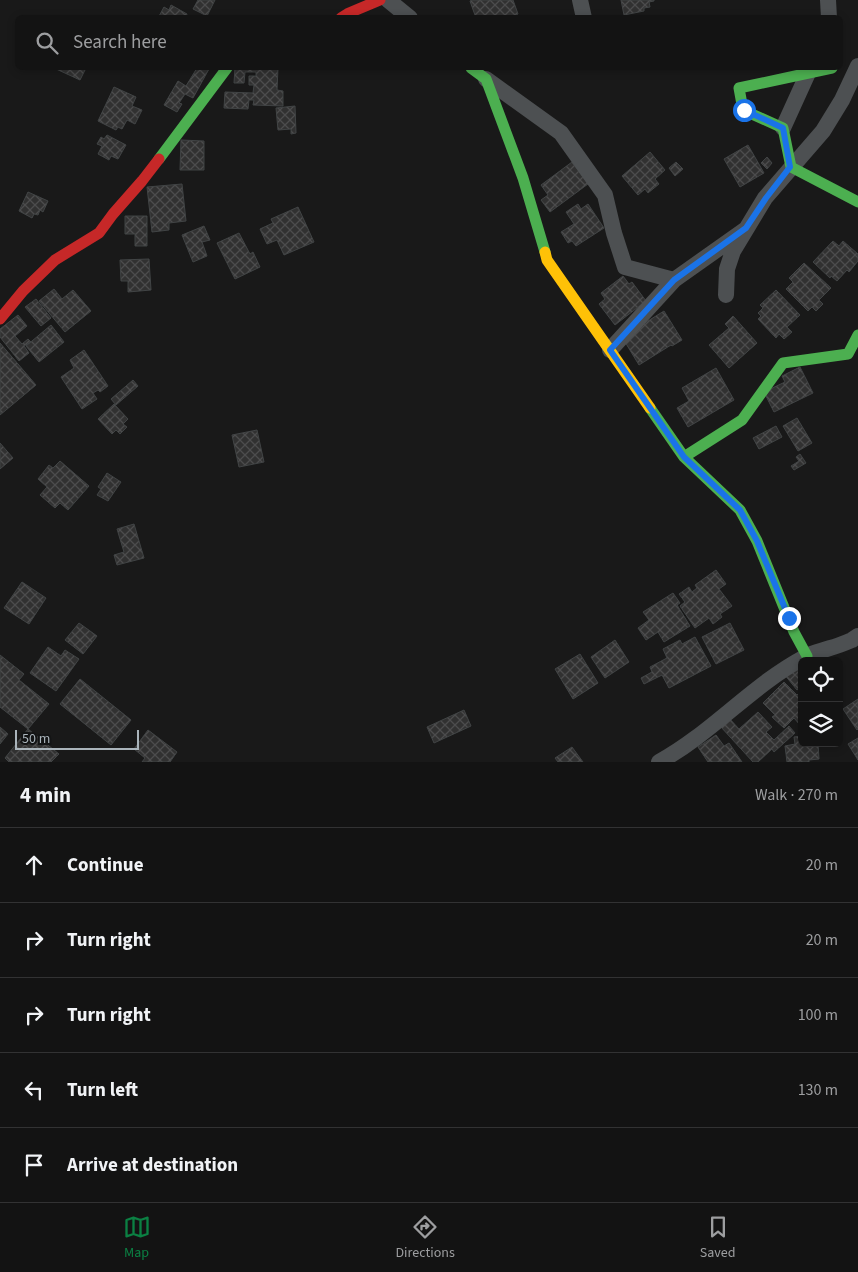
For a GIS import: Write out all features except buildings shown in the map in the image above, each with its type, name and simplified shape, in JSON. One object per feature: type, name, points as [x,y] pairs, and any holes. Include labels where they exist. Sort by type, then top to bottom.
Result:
[{"type":"street","points":[[346,15],[380,0]]},
{"type":"street","points":[[388,0],[406,15]]},
{"type":"street","points":[[580,0],[583,15]]},
{"type":"street","points":[[828,0],[829,15]]},
{"type":"street","points":[[843,65],[858,62]]},
{"type":"street","points":[[726,295],[727,269],[733,251],[746,228],[790,167],[823,130],[842,100],[858,66]]},
{"type":"street","points":[[0,319],[23,291],[55,260],[99,233],[142,181],[226,70]]},
{"type":"street","points":[[474,70],[561,133],[605,195],[614,234],[625,267],[674,280]]},
{"type":"street","points":[[783,128],[744,110],[739,88],[822,70]]},
{"type":"street","points":[[790,167],[783,128],[808,73]]},
{"type":"street","points":[[486,79],[523,178],[547,260],[684,457],[740,510],[757,541],[794,632],[807,656]]},
{"type":"street","points":[[790,167],[858,202]]},
{"type":"street","points":[[610,350],[674,280],[746,228]]},
{"type":"street","points":[[684,457],[742,420],[783,363],[848,354],[858,335]]},
{"type":"street","points":[[659,762],[678,752],[758,687],[784,669],[807,656],[852,640],[858,636]]},
{"type":"traffic: fast","points":[[159,159],[226,70]]},
{"type":"traffic: fast","points":[[474,70],[486,79],[523,178],[545,252]]},
{"type":"traffic: fast","points":[[823,70],[739,88],[743,110],[783,128],[791,167],[858,202]]},
{"type":"traffic: fast","points":[[684,457],[742,420],[783,363],[848,354],[858,335]]},
{"type":"traffic: fast","points":[[650,408],[684,457],[740,510],[757,541],[794,632],[807,656]]},
{"type":"traffic: slow","points":[[545,252],[547,260],[650,408]]},
{"type":"traffic: jam","points":[[346,15],[380,0]]},
{"type":"traffic: jam","points":[[0,319],[23,291],[55,260],[99,233],[159,159]]},
{"type":"route","points":[[744,110],[783,128],[790,167],[746,228],[674,280],[610,350],[684,457],[740,510],[757,541],[789,618]]}]
